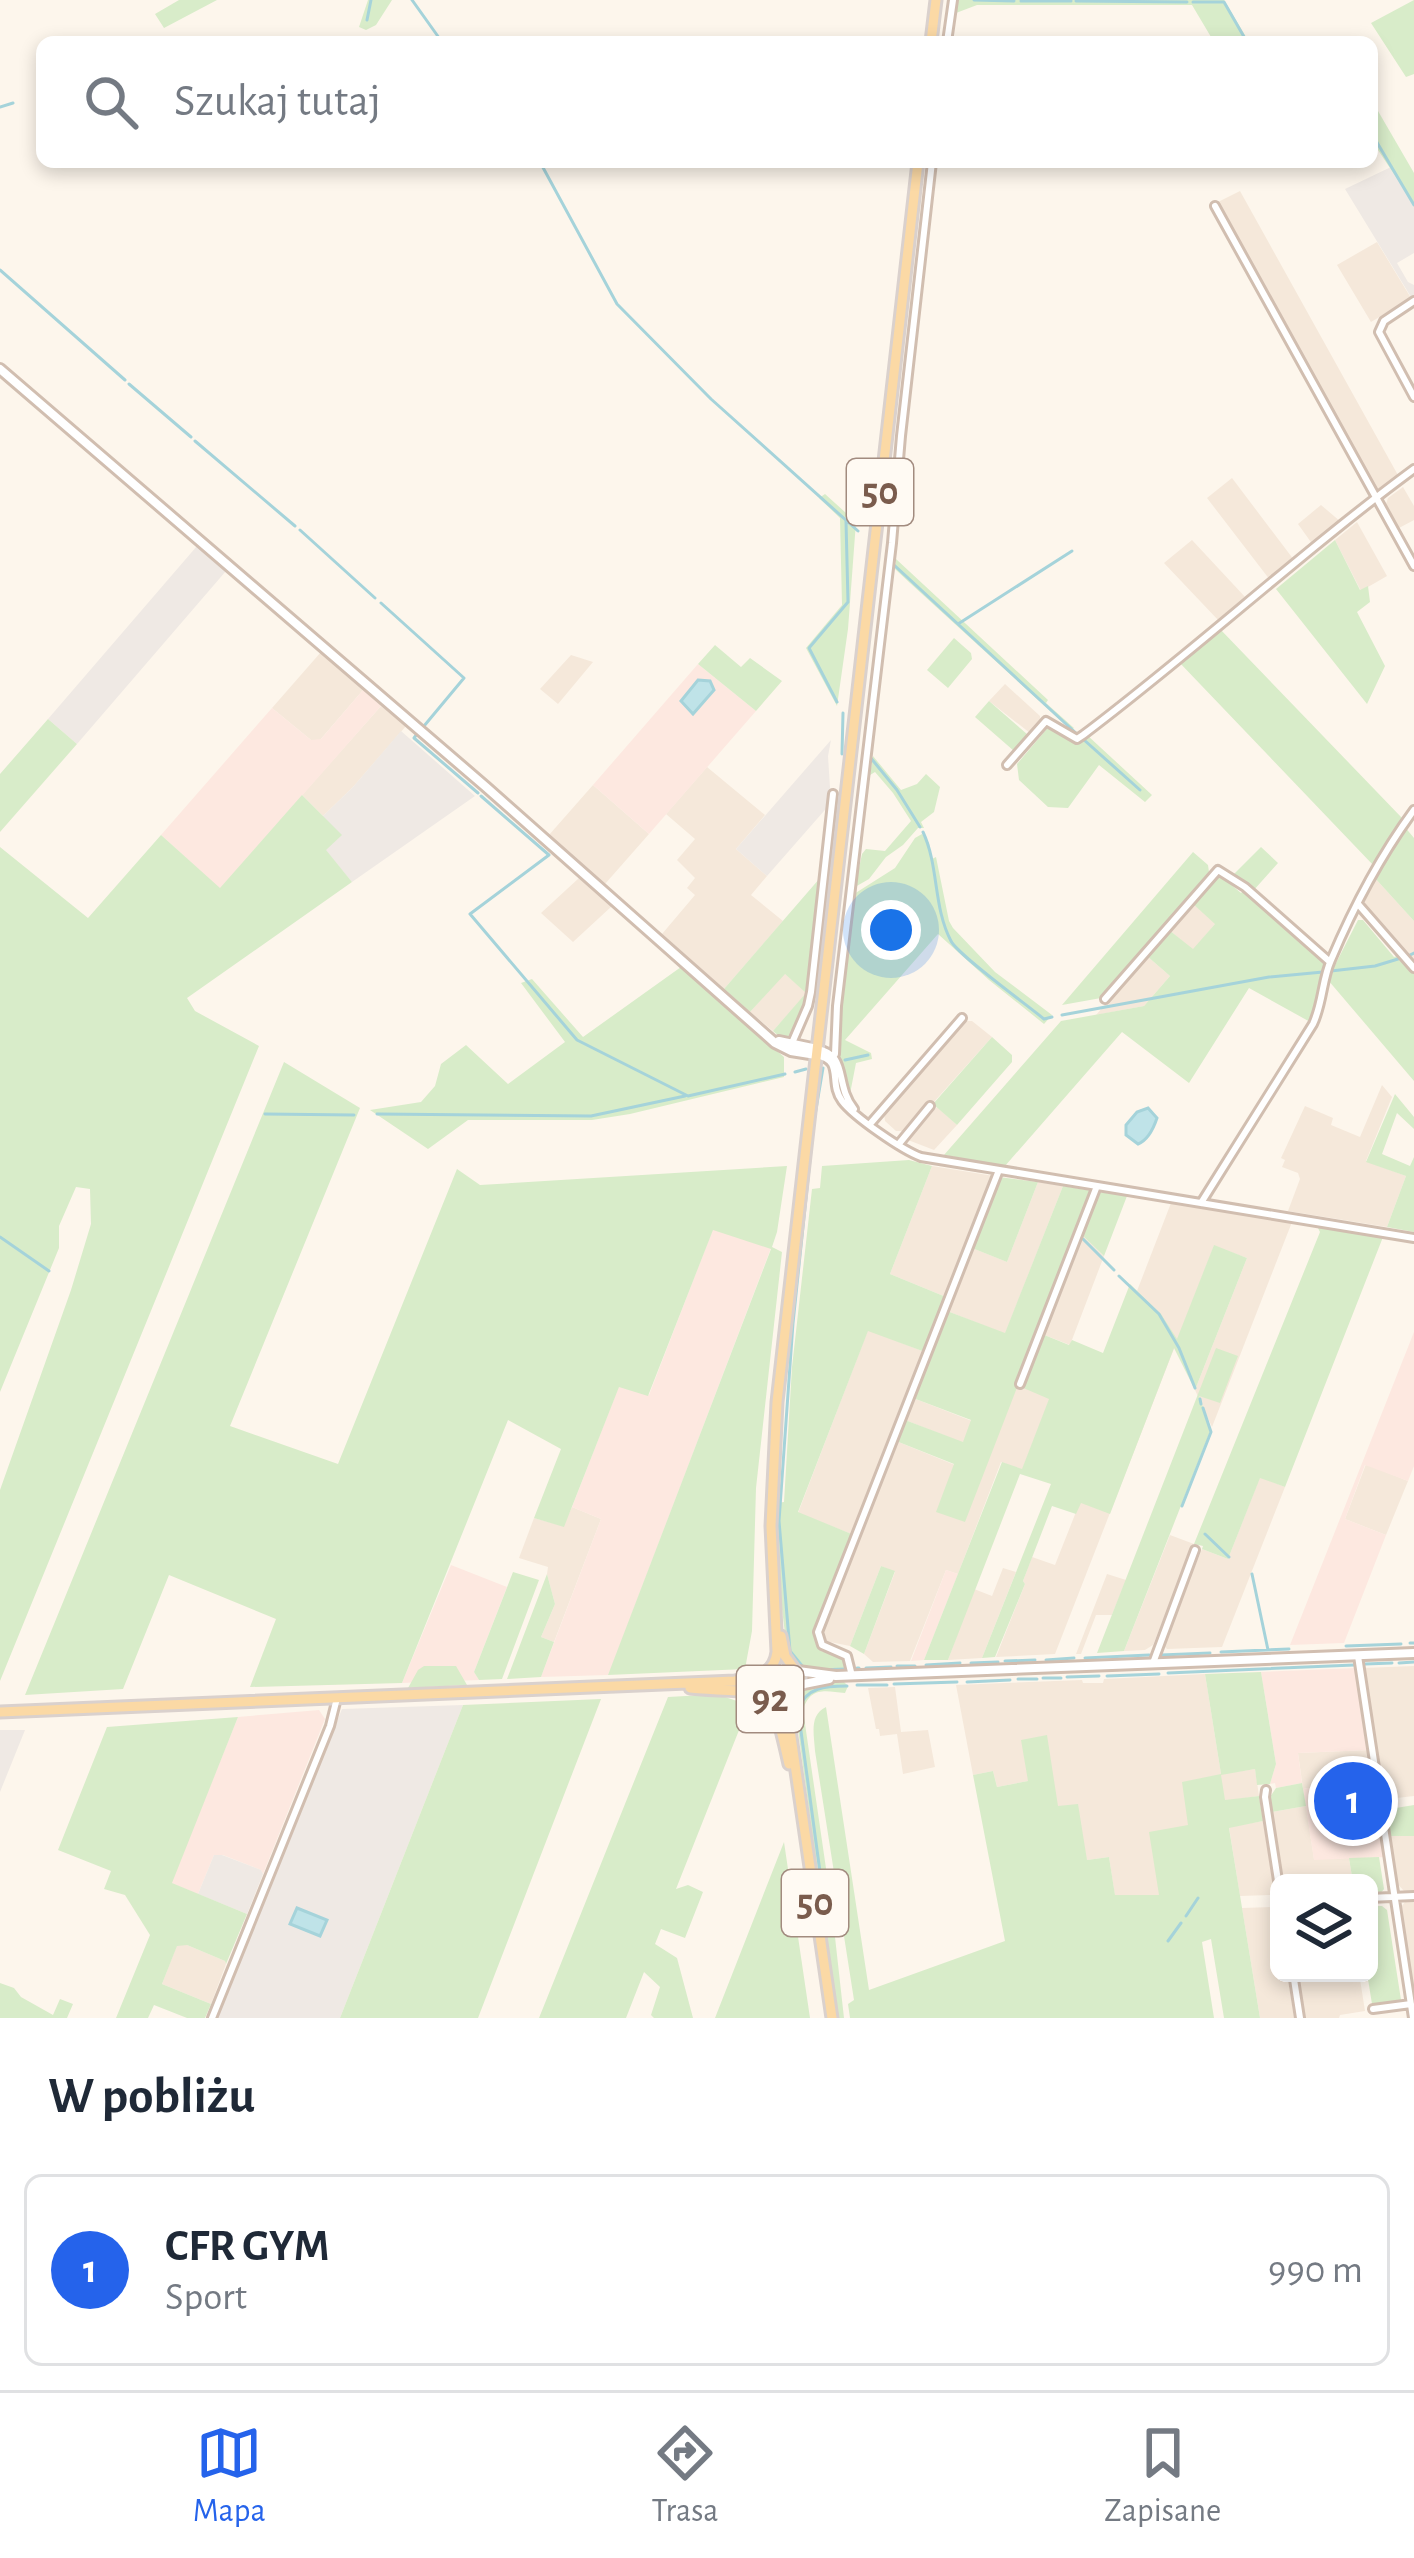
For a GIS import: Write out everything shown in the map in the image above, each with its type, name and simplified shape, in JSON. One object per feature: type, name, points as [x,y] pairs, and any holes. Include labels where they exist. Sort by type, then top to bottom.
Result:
[{"type":"main road","points":[[932,36],[936,0]]},
{"type":"main road","name":"50","points":[[769,1686],[777,1652],[771,1526],[776,1420],[917,168]]},
{"type":"main road","name":"50","points":[[775,1609],[784,1652],[794,1667],[790,1730]]},
{"type":"main road","points":[[771,1669],[794,1667]]},
{"type":"main road","name":"92","points":[[735,1681],[771,1669]]},
{"type":"main road","name":"92","points":[[0,1712],[735,1681],[769,1686]]},
{"type":"main road","name":"92","points":[[680,1683],[766,1696],[777,1712],[799,1787]]},
{"type":"main road","points":[[769,1686],[779,1695],[796,1689]]},
{"type":"main road","name":"50","points":[[779,1695],[790,1730],[832,2018]]},
{"type":"street","points":[[948,36],[953,0]]},
{"type":"street","points":[[931,168],[837,1006],[833,1059],[840,1098],[898,1146],[928,1160],[1414,1238]]},
{"type":"street","points":[[1215,206],[1414,566]]},
{"type":"street","points":[[1414,301],[1384,321],[1379,332],[1414,397]]},
{"type":"street","points":[[0,369],[767,1034],[792,1048],[827,1050],[833,1059]]},
{"type":"street","points":[[1006,765],[1046,721],[1077,739],[1083,735],[1414,469]]},
{"type":"street","points":[[792,1048],[811,992],[833,794]]},
{"type":"street","points":[[1201,1203],[1313,1024],[1330,962],[1414,809]]},
{"type":"street","points":[[1105,999],[1218,870],[1245,887],[1330,962]]},
{"type":"street","points":[[1358,904],[1414,968]]},
{"type":"street","points":[[870,1124],[962,1018]]},
{"type":"street","points":[[898,1146],[930,1106]]},
{"type":"street","points":[[852,1676],[848,1658],[820,1644],[818,1632],[999,1170]]},
{"type":"street","points":[[1021,1384],[1097,1186]]},
{"type":"street","points":[[1153,1663],[1195,1550]]},
{"type":"street","points":[[794,1667],[852,1676],[1414,1653]]},
{"type":"street","points":[[1358,1656],[1413,2018]]},
{"type":"street","points":[[796,1689],[836,1676]]},
{"type":"street","points":[[212,2018],[330,1726],[337,1698]]},
{"type":"street","points":[[1266,1790],[1277,1874]]},
{"type":"street","points":[[1378,1897],[1414,1896]]},
{"type":"street","points":[[1294,1982],[1300,2018]]},
{"type":"street","points":[[1373,2009],[1411,2004]]},
{"type":"shaded area","points":[[1391,167],[1414,204],[1414,253],[1397,263],[1414,285],[1411,297],[1345,189]]},
{"type":"shaded area","points":[[1240,191],[1399,477],[1381,490],[1218,202]]},
{"type":"shaded area","points":[[1377,242],[1411,298],[1371,322],[1337,265]]},
{"type":"shaded area","points":[[1232,478],[1294,560],[1270,580],[1207,498]]},
{"type":"shaded area","points":[[1403,487],[1414,506],[1414,520],[1399,528],[1386,504]]},
{"type":"shaded area","points":[[1321,505],[1341,522],[1313,545],[1298,524]]},
{"type":"shaded area","points":[[1357,522],[1387,576],[1361,591],[1335,540]]},
{"type":"shaded area","points":[[1192,540],[1246,598],[1219,621],[1164,563]]},
{"type":"shaded area","points":[[197,546],[226,571],[77,744],[48,719]]},
{"type":"shaded area","points":[[321,652],[363,690],[320,740],[311,740],[272,708]]},
{"type":"shaded area","points":[[571,655],[593,662],[558,704],[540,689]]},
{"type":"shaded area","points":[[698,664],[756,711],[649,834],[593,785]]},
{"type":"shaded area","points":[[1005,684],[1040,716],[1030,733],[989,701]]},
{"type":"shaded area","points":[[363,690],[381,706],[220,889],[161,835],[272,708],[311,740],[321,739]]},
{"type":"shaded area","points":[[381,706],[406,726],[323,816],[302,795]]},
{"type":"shaded area","points":[[401,731],[475,796],[352,882],[325,850],[323,816]]},
{"type":"shaded area","points":[[831,740],[831,803],[767,876],[736,849]]},
{"type":"shaded area","points":[[707,767],[765,815],[736,849],[767,876],[751,895],[783,921],[724,989],[662,934],[695,895],[687,888],[695,878],[677,860],[695,839],[666,814]]},
{"type":"shaded area","points":[[593,785],[649,834],[605,884],[549,835]]},
{"type":"shaded area","points":[[1374,877],[1414,921],[1414,965],[1365,906]]},
{"type":"shaded area","points":[[579,878],[612,906],[573,942],[541,913]]},
{"type":"shaded area","points":[[1192,903],[1216,923],[1193,950],[1169,930]]},
{"type":"shaded area","points":[[1147,956],[1170,976],[1144,1006],[1096,1015]]},
{"type":"shaded area","points":[[784,973],[807,993],[773,1031],[750,1012]]},
{"type":"shaded area","points":[[965,1021],[992,1037],[933,1103],[929,1101],[903,1131],[896,1131],[884,1114]]},
{"type":"shaded area","points":[[1382,1085],[1392,1097],[1366,1161],[1406,1176],[1387,1227],[1288,1211],[1300,1179],[1298,1173],[1282,1167],[1285,1160],[1281,1158],[1305,1106],[1333,1118],[1331,1125],[1360,1137]]},
{"type":"shaded area","points":[[937,1107],[957,1125],[934,1150],[908,1140]]},
{"type":"shaded area","points":[[932,1166],[994,1176],[946,1297],[890,1274]]},
{"type":"shaded area","points":[[1038,1182],[1063,1186],[1005,1334],[947,1311],[972,1248],[1007,1262]]},
{"type":"shaded area","points":[[1171,1203],[1292,1222],[1212,1427],[1195,1390],[1247,1258],[1214,1246],[1055,1654],[996,1657],[1032,1557],[1055,1565],[1156,1310],[1137,1291]]},
{"type":"shaded area","points":[[713,1229],[771,1248],[612,1666],[608,1675],[541,1677],[601,1519],[572,1507],[619,1386],[649,1395]]},
{"type":"shaded area","points":[[1081,1234],[1104,1256],[1070,1345],[1042,1334]]},
{"type":"shaded area","points":[[868,1330],[925,1352],[854,1535],[798,1513]]},
{"type":"shaded area","points":[[1414,1332],[1414,1466],[1408,1481],[1365,1465],[1345,1519],[1386,1535],[1344,1643],[1290,1645]]},
{"type":"shaded area","points":[[1018,1385],[1050,1398],[1022,1470],[1001,1462],[958,1574],[946,1570],[910,1661],[873,1662],[864,1654],[895,1572],[881,1566],[850,1646],[825,1641],[821,1633],[896,1441],[955,1465]]},
{"type":"shaded area","points":[[913,1398],[972,1421],[963,1443],[905,1420]]},
{"type":"shaded area","points":[[1366,1464],[1408,1481],[1386,1535],[1345,1519]]},
{"type":"shaded area","points":[[1260,1477],[1285,1487],[1222,1647],[1167,1649],[1163,1645],[1202,1549],[1228,1559]]},
{"type":"shaded area","points":[[572,1507],[601,1519],[554,1642],[541,1637],[555,1604],[548,1567],[519,1558],[534,1518],[563,1526]]},
{"type":"shaded area","points":[[1170,1535],[1194,1544],[1153,1645],[1124,1651]]},
{"type":"shaded area","points":[[451,1565],[507,1587],[474,1672],[479,1680],[402,1683]]},
{"type":"shaded area","points":[[1003,1568],[1016,1572],[982,1658],[948,1660],[974,1589],[992,1596]]},
{"type":"shaded area","points":[[946,1570],[958,1574],[924,1660],[911,1661]]},
{"type":"shaded area","points":[[1107,1574],[1126,1580],[1112,1615],[1096,1615],[1081,1654],[1076,1654]]},
{"type":"shaded area","points":[[1414,1666],[1414,1796],[1388,1799],[1382,1794],[1363,1668]]},
{"type":"shaded area","points":[[1356,1668],[1369,1750],[1298,1753],[1302,1783],[1276,1788],[1275,1783],[1270,1784],[1276,1764],[1261,1672]]},
{"type":"shaded area","points":[[1205,1674],[1221,1774],[1255,1769],[1259,1796],[1225,1801],[1188,1825],[1159,1895],[1115,1896],[1109,1857],[1087,1860],[1058,1807],[1028,1781],[997,1787],[993,1771],[973,1775],[956,1685],[1103,1683],[1104,1679]]},
{"type":"shaded area","points":[[895,1687],[901,1732],[928,1730],[935,1767],[903,1774],[897,1734],[880,1736],[876,1729],[868,1688]]},
{"type":"shaded area","points":[[463,1705],[340,2018],[216,2018],[342,1709]]},
{"type":"shaded area","points":[[319,1710],[325,1719],[263,1874],[214,1855],[198,1894],[171,1883],[238,1717]]},
{"type":"shaded area","points":[[0,1730],[25,1730],[0,1792]]},
{"type":"shaded area","points":[[1369,1750],[1373,1778],[1303,1789],[1298,1753]]},
{"type":"shaded area","points":[[1373,1778],[1386,1857],[1314,1860],[1303,1789]]},
{"type":"shaded area","points":[[1306,1806],[1314,1859],[1349,1858],[1352,1874],[1282,1874],[1272,1812]]},
{"type":"shaded area","points":[[1263,1821],[1270,1895],[1240,1896],[1229,1827]]},
{"type":"shaded area","points":[[1388,1836],[1414,1836],[1414,1891],[1404,1891],[1395,1881]]},
{"type":"shaded area","points":[[214,1855],[261,1870],[247,1914],[198,1894]]},
{"type":"shaded area","points":[[1414,1902],[1414,2007],[1401,1907]]},
{"type":"shaded area","points":[[1270,1907],[1270,1982],[1288,1982],[1294,2018],[1260,2018],[1242,1908]]},
{"type":"shaded area","points":[[177,1945],[225,1961],[211,2004],[162,1984]]},
{"type":"shaded area","points":[[1298,1982],[1360,1982],[1365,2011],[1339,2018],[1304,2018]]},
{"type":"green space","points":[[179,0],[217,0],[164,28],[155,14]]},
{"type":"green space","points":[[368,0],[392,0],[376,25],[366,30],[359,27]]},
{"type":"green space","points":[[957,0],[1224,0],[1245,36],[1210,36],[1192,5],[977,5],[956,13]]},
{"type":"green space","points":[[1414,0],[1414,74],[1406,77],[1371,23]]},
{"type":"green space","points":[[1378,111],[1414,173],[1414,204],[1378,150]]},
{"type":"green space","points":[[825,494],[856,522],[837,706],[806,648],[842,605],[840,518],[819,498]]},
{"type":"green space","points":[[1335,540],[1360,590],[1368,586],[1370,602],[1357,612],[1385,666],[1367,704],[1276,589]]},
{"type":"green space","points":[[896,559],[1048,700],[1074,728],[895,569]]},
{"type":"green space","points":[[1220,629],[1402,818],[1374,866],[1178,661]]},
{"type":"green space","points":[[954,638],[972,659],[948,688],[927,670]]},
{"type":"green space","points":[[715,645],[741,667],[750,658],[782,681],[756,711],[698,664]]},
{"type":"green space","points":[[989,701],[1028,735],[1014,751],[975,717]]},
{"type":"green space","points":[[48,719],[77,744],[0,832],[0,774]]},
{"type":"green space","points":[[1051,724],[1080,741],[1087,735],[1152,795],[1145,802],[1099,765],[1068,808],[1048,807],[1019,780],[1017,764]]},
{"type":"green space","points":[[873,756],[901,790],[926,774],[940,787],[934,812],[921,822],[924,828],[918,828],[869,879],[855,887],[866,849],[885,851],[911,821],[875,772],[870,775]]},
{"type":"green space","points":[[302,795],[342,835],[326,850],[352,882],[187,998],[195,1011],[259,1046],[0,1681],[0,1490],[91,1224],[90,1189],[76,1187],[59,1226],[59,1248],[0,1392],[0,847],[88,918],[161,835],[220,888]]},
{"type":"green space","points":[[1404,826],[1414,838],[1414,921],[1374,877]]},
{"type":"green space","points":[[922,834],[932,859],[936,857],[953,928],[995,972],[1052,1015],[1044,1024],[938,934],[845,1040],[871,1053],[872,1059],[856,1063],[849,1099],[838,1027],[854,894],[895,868]]},
{"type":"green space","points":[[1261,847],[1278,863],[1253,891],[1234,874]]},
{"type":"green space","points":[[1193,852],[1209,872],[1101,998],[1062,1005]]},
{"type":"green space","points":[[1215,877],[1222,877],[1241,893],[1245,889],[1327,962],[1312,1023],[1249,988],[1189,1083],[1122,1032],[1005,1166],[944,1155],[1061,1021],[1144,1006],[1170,976],[1147,956],[1169,930],[1193,949],[1215,924],[1192,903]]},
{"type":"green space","points":[[820,878],[807,993],[788,1037],[782,1039],[773,1031],[806,993],[785,974],[750,1012],[724,989]]},
{"type":"green space","points":[[1358,920],[1414,971],[1414,1081],[1328,980]]},
{"type":"green space","points":[[681,967],[784,1057],[784,1077],[592,1120],[468,1120],[428,1149],[370,1110],[421,1102],[435,1086],[441,1064],[466,1045],[508,1084],[565,1042],[521,983],[532,979],[583,1037]]},
{"type":"green space","points":[[992,1037],[1012,1055],[1012,1062],[957,1125],[933,1104]]},
{"type":"green space","points":[[284,1062],[360,1108],[230,1426],[338,1464],[457,1169],[480,1185],[787,1166],[772,1247],[782,1252],[756,1488],[752,1631],[745,1669],[608,1675],[771,1249],[713,1230],[648,1396],[619,1387],[564,1527],[534,1518],[561,1449],[508,1420],[402,1683],[250,1687],[276,1619],[169,1575],[123,1689],[25,1695]]},
{"type":"green space","points":[[1395,1094],[1414,1117],[1414,1129],[1397,1113],[1382,1154],[1410,1166],[1414,1157],[1414,1232],[1387,1227],[1406,1176],[1366,1162]]},
{"type":"green space","points":[[909,1160],[932,1166],[890,1274],[946,1297],[925,1352],[868,1331],[798,1512],[854,1535],[814,1637],[821,1651],[845,1658],[848,1668],[812,1671],[803,1669],[787,1650],[777,1568],[776,1503],[784,1502],[792,1367],[812,1189],[820,1188],[822,1166]]},
{"type":"green space","points":[[999,1177],[1038,1182],[1007,1262],[972,1248]]},
{"type":"green space","points":[[1063,1186],[1093,1191],[965,1522],[936,1512],[954,1464],[896,1441],[905,1420],[963,1442],[971,1420],[913,1398],[947,1311],[1005,1333]]},
{"type":"green space","points":[[1099,1192],[1127,1196],[1104,1256],[1081,1234]]},
{"type":"green space","points":[[1317,1226],[1383,1237],[1285,1487],[1260,1478],[1228,1559],[1194,1544],[1320,1232]]},
{"type":"green space","points":[[1214,1245],[1247,1258],[1195,1390],[1174,1348],[1110,1514],[1081,1503],[1076,1514],[1052,1506],[995,1657],[982,1658],[1051,1484],[1020,1474],[948,1660],[924,1660],[1002,1462],[1022,1469],[1049,1399],[1021,1387],[1042,1334],[1103,1353],[1130,1284],[1161,1314],[1177,1339]]},
{"type":"green space","points":[[1216,1348],[1238,1356],[1220,1403],[1199,1396],[1211,1429],[1124,1651],[1097,1653]]},
{"type":"green space","points":[[881,1566],[895,1571],[864,1654],[850,1646]]},
{"type":"green space","points":[[513,1572],[539,1580],[502,1679],[479,1680],[474,1672]]},
{"type":"green space","points":[[547,1574],[555,1604],[541,1637],[554,1642],[541,1677],[507,1679]]},
{"type":"green space","points":[[424,1666],[456,1666],[467,1685],[408,1688]]},
{"type":"green space","points":[[1261,1672],[1276,1764],[1270,1784],[1257,1785],[1255,1769],[1221,1775],[1225,1800],[1259,1796],[1263,1821],[1229,1828],[1260,2018],[1224,2018],[1211,1939],[1202,1942],[1214,2018],[850,2018],[848,2004],[854,2000],[815,1751],[814,1726],[821,1710],[826,1707],[869,1990],[1005,1941],[973,1775],[993,1771],[997,1787],[1028,1781],[1021,1740],[1047,1735],[1058,1806],[1078,1804],[1087,1860],[1109,1857],[1115,1895],[1159,1895],[1149,1832],[1188,1825],[1182,1782],[1221,1774],[1205,1674]]},
{"type":"green space","points":[[844,1682],[848,1686],[845,1693],[814,1694],[803,1710],[844,2018],[837,2018],[795,1707],[806,1687]]},
{"type":"green space","points":[[704,1695],[749,1705],[676,1889],[688,1885],[703,1892],[685,1938],[661,1929],[655,1944],[677,1958],[693,2018],[654,2018],[660,1987],[644,1972],[626,2018],[539,2018],[668,1697]]},
{"type":"green space","points":[[601,1699],[478,2018],[340,2018],[463,1705]]},
{"type":"green space","points":[[238,1717],[172,1883],[247,1914],[226,1964],[187,1945],[177,1946],[162,1984],[211,2004],[205,2018],[187,2018],[154,2005],[148,2018],[116,2018],[150,1935],[125,1895],[104,1889],[111,1871],[58,1850],[107,1727]]},
{"type":"green space","points":[[1302,1783],[1306,1806],[1272,1812],[1270,1797],[1276,1788]]},
{"type":"green space","points":[[1414,1805],[1414,1836],[1388,1836],[1385,1815],[1390,1809]]},
{"type":"green space","points":[[784,1842],[810,2018],[715,2018]]},
{"type":"green space","points":[[1379,1857],[1384,1889],[1380,1894],[1378,1874],[1352,1874],[1349,1858]]},
{"type":"green space","points":[[1378,1906],[1382,1906],[1387,1910],[1401,2000],[1372,2004],[1368,1982],[1378,1982]]},
{"type":"green space","points":[[0,1983],[53,2015],[60,1999],[73,2004],[67,2018],[0,2018]]},
{"type":"water","points":[[698,680],[710,681],[714,690],[693,714],[681,701]]},
{"type":"water","points":[[1148,1108],[1157,1118],[1138,1144],[1126,1135],[1126,1125]]},
{"type":"water","points":[[297,1908],[327,1920],[320,1936],[290,1924]]},
{"type":"waterway","points":[[367,20],[371,0]]},
{"type":"waterway","points":[[412,0],[438,36]]},
{"type":"waterway","points":[[974,0],[1014,1]]},
{"type":"waterway","points":[[1021,1],[1071,1]]},
{"type":"waterway","points":[[1076,1],[1187,2]]},
{"type":"waterway","points":[[1193,2],[1224,2],[1244,36]]},
{"type":"waterway","points":[[0,107],[13,103]]},
{"type":"waterway","points":[[1378,144],[1414,205]]},
{"type":"waterway","points":[[543,168],[617,304],[711,399],[858,531]]},
{"type":"waterway","points":[[0,270],[125,380]]},
{"type":"waterway","points":[[129,384],[191,437]]},
{"type":"waterway","points":[[195,441],[295,526]]},
{"type":"waterway","points":[[837,702],[809,648],[848,602],[846,521]]},
{"type":"waterway","points":[[300,530],[375,598]]},
{"type":"waterway","points":[[958,624],[1072,551]]},
{"type":"waterway","points":[[894,565],[1078,735]]},
{"type":"waterway","points":[[381,603],[464,678],[424,726]]},
{"type":"waterway","points":[[842,754],[843,713]]},
{"type":"waterway","points":[[417,734],[414,738],[478,793]]},
{"type":"waterway","points":[[1083,739],[1140,790]]},
{"type":"waterway","points":[[870,757],[920,827]]},
{"type":"waterway","points":[[481,796],[549,855],[470,914],[577,1040],[688,1096],[785,1074]]},
{"type":"waterway","points":[[923,832],[951,941],[1044,1019],[1052,1017]]},
{"type":"waterway","points":[[1410,955],[1414,953]]},
{"type":"waterway","points":[[1331,971],[1398,959]]},
{"type":"waterway","points":[[1062,1015],[1269,977],[1323,972]]},
{"type":"waterway","points":[[845,1060],[868,1055]]},
{"type":"waterway","points":[[803,1667],[790,1651],[779,1521],[793,1323],[823,1068]]},
{"type":"waterway","points":[[795,1072],[806,1069]]},
{"type":"waterway","points":[[377,1114],[591,1116],[685,1096]]},
{"type":"waterway","points":[[265,1114],[354,1115]]},
{"type":"waterway","points":[[0,1237],[49,1271]]},
{"type":"waterway","points":[[1083,1239],[1114,1270]]},
{"type":"waterway","points":[[1119,1276],[1159,1314],[1195,1388]]},
{"type":"waterway","points":[[1200,1399],[1201,1404]]},
{"type":"waterway","points":[[1182,1506],[1211,1432],[1203,1408]]},
{"type":"waterway","points":[[1205,1534],[1229,1557]]},
{"type":"waterway","points":[[1252,1574],[1268,1650]]},
{"type":"waterway","points":[[1346,1646],[1401,1644]]},
{"type":"waterway","points":[[1221,1652],[1289,1649]]},
{"type":"waterway","points":[[1161,1655],[1210,1653]]},
{"type":"waterway","points":[[1085,1658],[1149,1655]]},
{"type":"waterway","points":[[1046,1660],[1074,1658]]},
{"type":"waterway","points":[[1005,1661],[1035,1660]]},
{"type":"waterway","points":[[971,1663],[998,1662]]},
{"type":"waterway","points":[[1399,1663],[1414,1662]]},
{"type":"waterway","points":[[926,1665],[960,1663]]},
{"type":"waterway","points":[[1365,1664],[1392,1663]]},
{"type":"waterway","points":[[1168,1673],[1354,1665]]},
{"type":"waterway","points":[[897,1666],[915,1666]]},
{"type":"waterway","points":[[866,1668],[891,1667]]},
{"type":"waterway","points":[[818,1670],[846,1669]]},
{"type":"waterway","points":[[1107,1676],[1159,1674]]},
{"type":"waterway","points":[[1067,1677],[1099,1676]]},
{"type":"waterway","points":[[1043,1678],[1061,1678]]},
{"type":"waterway","points":[[1018,1679],[1037,1679]]},
{"type":"waterway","points":[[967,1682],[1010,1680]]},
{"type":"waterway","points":[[894,1684],[957,1682]]},
{"type":"waterway","points":[[857,1685],[887,1685]]},
{"type":"waterway","points":[[825,1909],[798,1709],[818,1689],[847,1686]]},
{"type":"waterway","points":[[1186,1916],[1198,1898]]},
{"type":"waterway","points":[[1168,1941],[1181,1923]]},
{"type":"place","name":"CFR GYM","points":[[1353,1801]]}]
